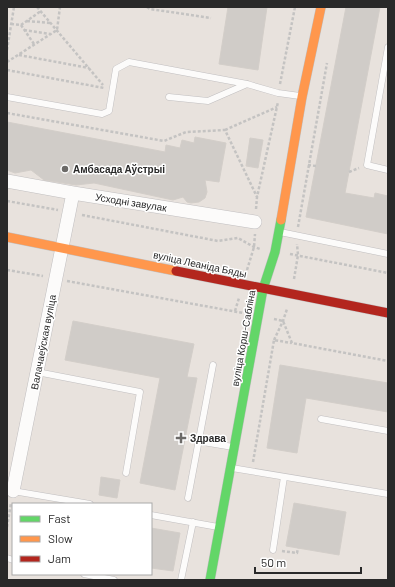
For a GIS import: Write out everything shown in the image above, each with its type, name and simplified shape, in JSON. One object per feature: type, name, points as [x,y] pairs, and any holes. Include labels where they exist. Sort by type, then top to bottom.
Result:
[{"type":"street","name":"вуліца Корш-Сабліна","points":[[210,580],[221,527],[263,289],[275,252],[302,96],[321,7]]},
{"type":"street","name":"Усходні завулак","points":[[7,181],[72,193],[255,222]]},
{"type":"street","name":"Валачаеўская вуліца","points":[[13,491],[72,193]]},
{"type":"street","name":"вуліца Леаніда Бяды","points":[[7,237],[388,313]]},
{"type":"lane","points":[[388,47],[367,166],[388,170]]},
{"type":"lane","points":[[7,97],[102,114],[109,111],[116,69],[129,62],[247,84],[278,93],[302,96]]},
{"type":"lane","points":[[169,97],[208,101],[247,84]]},
{"type":"lane","points":[[279,232],[388,254]]},
{"type":"lane","points":[[188,498],[197,441],[213,365]]},
{"type":"lane","points":[[37,372],[140,392],[126,473]]},
{"type":"lane","points":[[321,419],[388,431]]},
{"type":"lane","points":[[197,441],[234,447]]},
{"type":"lane","points":[[231,468],[388,494]]},
{"type":"lane","points":[[273,550],[284,477]]},
{"type":"lane","points":[[13,491],[84,503]]},
{"type":"lane","points":[[152,515],[221,527]]},
{"type":"lane","points":[[181,580],[193,522]]},
{"type":"lane","points":[[89,575],[114,580]]},
{"type":"path","points":[[7,50],[14,7]]},
{"type":"path","points":[[7,70],[106,88],[37,7]]},
{"type":"path","points":[[57,30],[60,7]]},
{"type":"path","points":[[147,7],[150,9],[211,18]]},
{"type":"path","points":[[254,247],[257,197],[277,107],[278,93],[295,7]]},
{"type":"path","points":[[11,24],[21,25],[41,11]]},
{"type":"path","points":[[26,21],[51,23]]},
{"type":"path","points":[[21,25],[34,44]]},
{"type":"path","points":[[24,30],[50,34]]},
{"type":"path","points":[[7,62],[57,30]]},
{"type":"path","points":[[18,54],[89,68]]},
{"type":"path","points":[[251,471],[274,340],[283,321],[291,294],[298,255],[296,235],[328,60]]},
{"type":"path","points":[[7,113],[164,141],[186,132],[225,130],[277,107]]},
{"type":"path","points":[[225,130],[257,197]]},
{"type":"path","points":[[308,165],[316,166]]},
{"type":"path","points":[[7,201],[218,241],[238,238],[254,247],[275,252],[298,255],[388,273]]},
{"type":"path","points":[[7,270],[283,321]]},
{"type":"path","points":[[283,321],[292,344]]},
{"type":"path","points":[[274,340],[388,361]]},
{"type":"path","points":[[7,527],[13,491]]},
{"type":"path","points":[[283,551],[297,553],[298,548]]},
{"type":"building","points":[[228,7],[267,7],[258,70],[219,64]]},
{"type":"building","points":[[346,7],[380,7],[345,193],[374,198],[375,193],[388,196],[388,234],[306,217]]},
{"type":"building","points":[[7,122],[165,152],[166,145],[180,148],[182,140],[194,143],[195,137],[226,143],[219,182],[205,180],[207,192],[205,198],[199,202],[191,203],[187,202],[183,197],[173,200],[94,183],[76,185],[44,180],[31,170],[15,173],[7,170]]},
{"type":"building","points":[[250,138],[263,140],[258,168],[246,166]]},
{"type":"building","points":[[73,321],[194,344],[187,377],[197,378],[175,490],[140,483],[160,378],[65,360]]},
{"type":"building","points":[[280,365],[388,383],[388,412],[306,398],[297,453],[267,448]]},
{"type":"building","points":[[101,477],[120,480],[117,498],[99,495]]},
{"type":"building","points":[[294,503],[346,512],[339,555],[286,546]]},
{"type":"building","points":[[152,528],[180,533],[173,571],[152,568]]},
{"type":"traffic: fast","points":[[210,580],[263,289],[275,252],[281,220]]},
{"type":"traffic: slow","points":[[281,220],[302,97],[321,7]]},
{"type":"traffic: slow","points":[[7,237],[176,271]]},
{"type":"traffic: jam","points":[[176,271],[388,313]]},
{"type":"place","name":"Амбасада Аўстрыі","points":[[65,169]]},
{"type":"place","name":"Здрава","points":[[181,438]]}]
